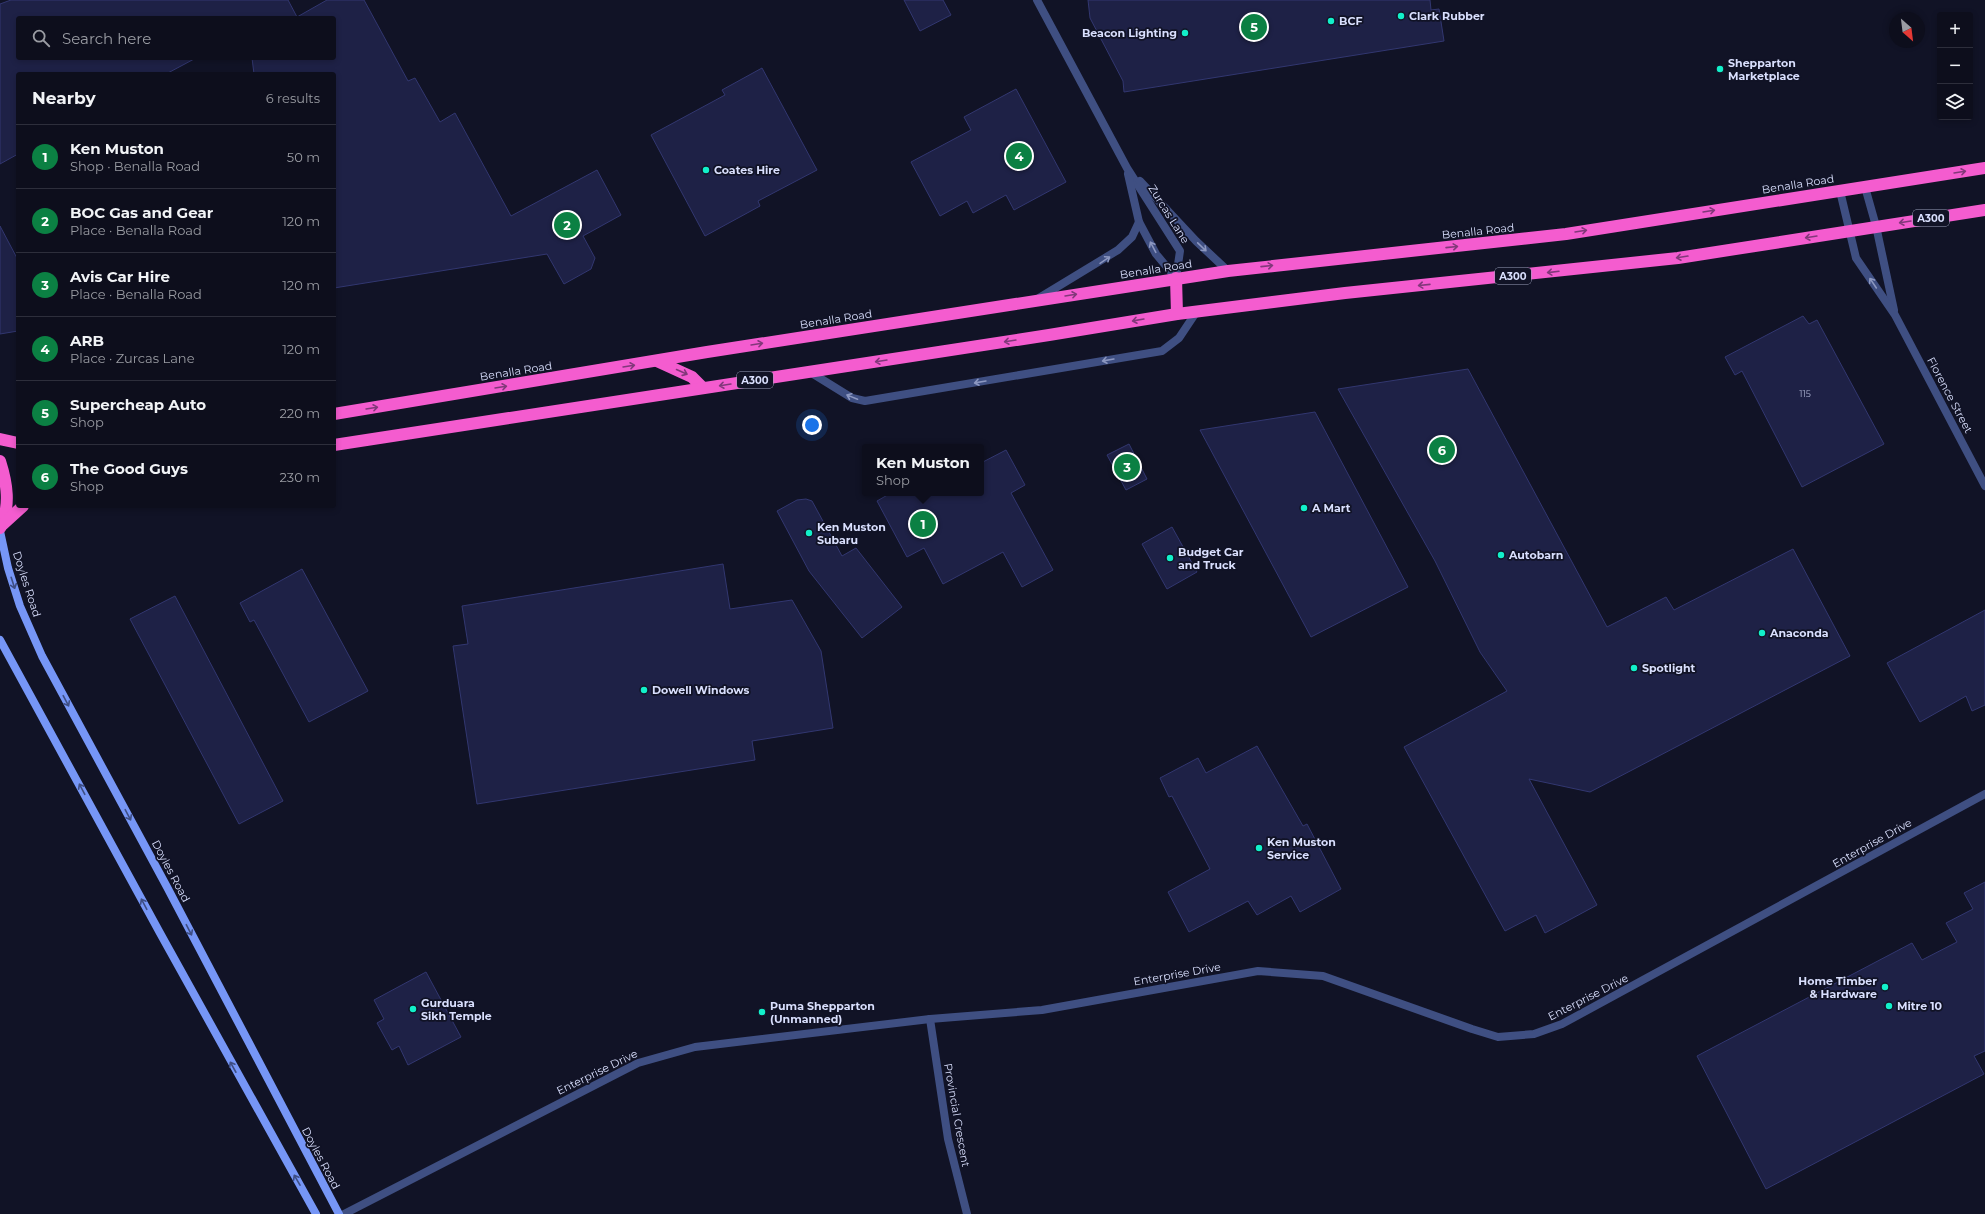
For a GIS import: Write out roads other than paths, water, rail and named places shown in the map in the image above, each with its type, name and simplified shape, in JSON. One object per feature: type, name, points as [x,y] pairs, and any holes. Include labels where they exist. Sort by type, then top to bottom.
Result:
[{"type":"highway","name":"Benalla Road","points":[[336,414],[1228,270],[1507,241],[1985,168]]},
{"type":"highway","name":"A300","points":[[336,445],[1197,311],[1346,293],[1640,262],[1985,210]]},
{"type":"highway","points":[[1176,278],[1177,314]]},
{"type":"highway","points":[[657,361],[692,377],[703,388]]},
{"type":"highway","points":[[0,439],[16,443]]},
{"type":"highway","points":[[0,460],[7,481],[7,504],[0,528]]},
{"type":"highway","points":[[0,528],[21,508]]},
{"type":"main road","name":"Doyles Road","points":[[0,528],[8,568],[20,606],[42,656],[167,887],[339,1214]]},
{"type":"main road","points":[[0,640],[175,961],[316,1214]]},
{"type":"street","name":"Zurcas Lane","points":[[1037,0],[1127,168],[1180,251],[1176,278]]},
{"type":"street","name":"Zurcas Lane","points":[[1127,168],[1139,222],[1156,254],[1176,278]]},
{"type":"street","name":"Zurcas Lane","points":[[1127,168],[1196,241],[1228,270]]},
{"type":"street","name":"Florence Street","points":[[1865,186],[1876,226],[1895,315]]},
{"type":"street","name":"Florence Street","points":[[1840,191],[1856,258],[1895,315],[1985,486]]},
{"type":"street","points":[[1035,301],[1118,250],[1132,237],[1139,222]]},
{"type":"street","points":[[810,372],[852,398],[865,402],[1162,351],[1179,338],[1197,311]]},
{"type":"street","name":"Enterprise Drive","points":[[344,1214],[638,1063],[695,1047],[930,1019],[1042,1010],[1258,971],[1323,976],[1498,1037],[1534,1034],[1562,1024],[1985,794]]},
{"type":"street","name":"Provincial Crescent","points":[[930,1019],[948,1139],[967,1214]]},
{"type":"place","name":"Clark Rubber","points":[[1401,16]]},
{"type":"place","name":"BCF","points":[[1331,21]]},
{"type":"place","name":"Supercheap Auto","points":[[1254,27]]},
{"type":"place","name":"Beacon Lighting","points":[[1185,33]]},
{"type":"place","name":"Shepparton Marketplace","points":[[1720,69]]},
{"type":"place","name":"ARB","points":[[1019,156]]},
{"type":"place","name":"Coates Hire","points":[[706,170]]},
{"type":"place","name":"BOC Gas and Gear","points":[[567,225]]},
{"type":"place","name":"The Good Guys","points":[[1442,450]]},
{"type":"place","name":"Avis Car Hire","points":[[1127,467]]},
{"type":"place","name":"A Mart","points":[[1304,508]]},
{"type":"place","name":"Ken Muston","points":[[923,524]]},
{"type":"place","name":"Ken Muston Subaru","points":[[809,533]]},
{"type":"place","name":"Autobarn","points":[[1501,555]]},
{"type":"place","name":"Budget Car and Truck","points":[[1170,558]]},
{"type":"place","name":"Anaconda","points":[[1762,633]]},
{"type":"place","name":"Spotlight","points":[[1634,668]]},
{"type":"place","name":"Dowell Windows","points":[[644,690]]},
{"type":"place","name":"Ken Muston Service","points":[[1259,848]]},
{"type":"place","name":"Home Timber & Hardware","points":[[1885,987]]},
{"type":"place","name":"Mitre 10","points":[[1889,1006]]},
{"type":"place","name":"Gurduara Sikh Temple","points":[[413,1009]]},
{"type":"place","name":"Puma Shepparton (Unmanned)","points":[[762,1012]]}]
